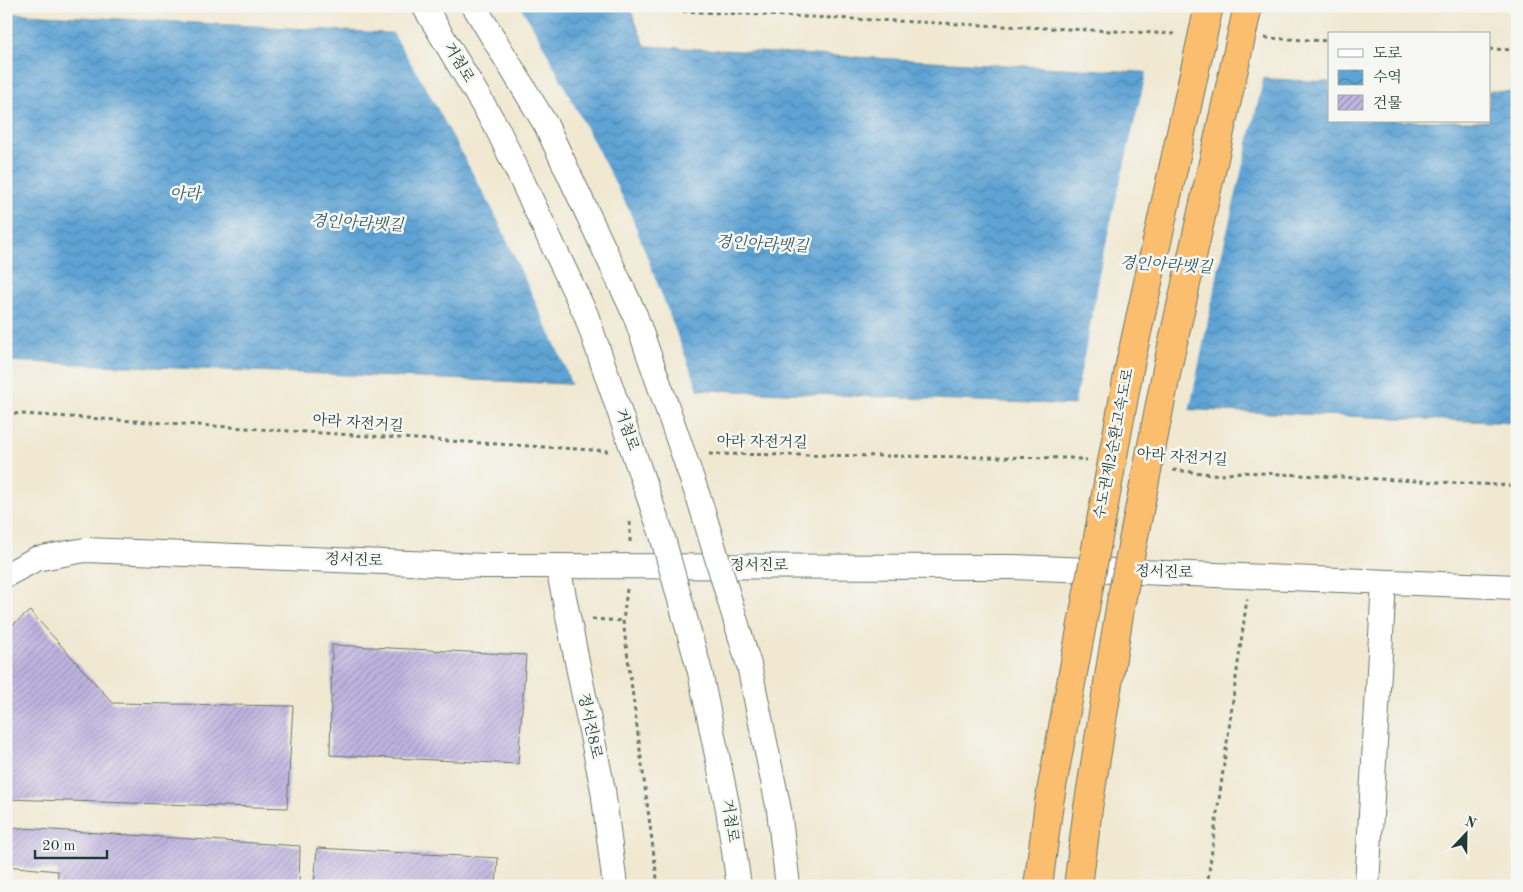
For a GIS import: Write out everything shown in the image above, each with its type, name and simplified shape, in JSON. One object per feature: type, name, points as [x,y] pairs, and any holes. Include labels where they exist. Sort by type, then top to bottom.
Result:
[{"type":"highway","name":"수도권제2순환고속도로","points":[[1038,886],[1056,765],[1130,364],[1209,6]]},
{"type":"highway","points":[[1078,886],[1125,582],[1167,369],[1248,6]]},
{"type":"street","name":"거첨로","points":[[424,6],[497,128],[586,315],[662,535],[700,672],[728,809],[739,886]]},
{"type":"street","points":[[474,6],[546,126],[634,315],[701,505],[749,665],[779,810],[788,886]]},
{"type":"street","name":"정서진로","points":[[6,575],[36,559],[84,550],[484,566],[1014,567],[1517,588]]},
{"type":"street","name":"정서진8로","points":[[558,566],[603,790],[615,886]]},
{"type":"street","points":[[1367,886],[1384,582]]},
{"type":"path","points":[[570,6],[1180,34]]},
{"type":"path","points":[[1260,38],[1328,42]]},
{"type":"path","points":[[1490,49],[1517,50]]},
{"type":"path","name":"아라 자전거길","points":[[6,414],[612,452]]},
{"type":"path","name":"아라 자전거길","points":[[701,454],[1070,458],[1090,460]]},
{"type":"path","name":"아라 자전거길","points":[[1166,469],[1222,475],[1241,472],[1517,486]]},
{"type":"path","points":[[1208,886],[1250,576]]},
{"type":"path","points":[[628,586],[623,621],[658,886]]},
{"type":"water","name":"아라","points":[[496,6],[629,6],[645,46],[1328,82],[1328,122],[1490,122],[1490,91],[1517,92],[1517,423],[6,361],[6,13],[517,40]]},
{"type":"pier","points":[[493,6],[520,6],[536,32],[629,210],[699,392],[572,387],[565,366],[495,214],[428,91],[391,30],[513,37]]},
{"type":"pier","points":[[1147,70],[1264,76],[1222,252],[1189,412],[1074,407],[1110,225]]},
{"type":"building","points":[[30,611],[113,703],[293,706],[287,808],[6,799],[6,630]]},
{"type":"building","points":[[332,645],[526,655],[518,764],[330,755]]},
{"type":"building","points":[[6,827],[300,846],[299,886],[57,886],[58,871],[6,866]]},
{"type":"building","points":[[317,848],[498,858],[496,886],[314,886]]},
{"type":"water label","name":"경인아라뱃길","points":[[357,224]]},
{"type":"water label","name":"경인아라뱃길","points":[[762,245]]},
{"type":"water label","name":"경인아라뱃길","points":[[1166,266]]}]
